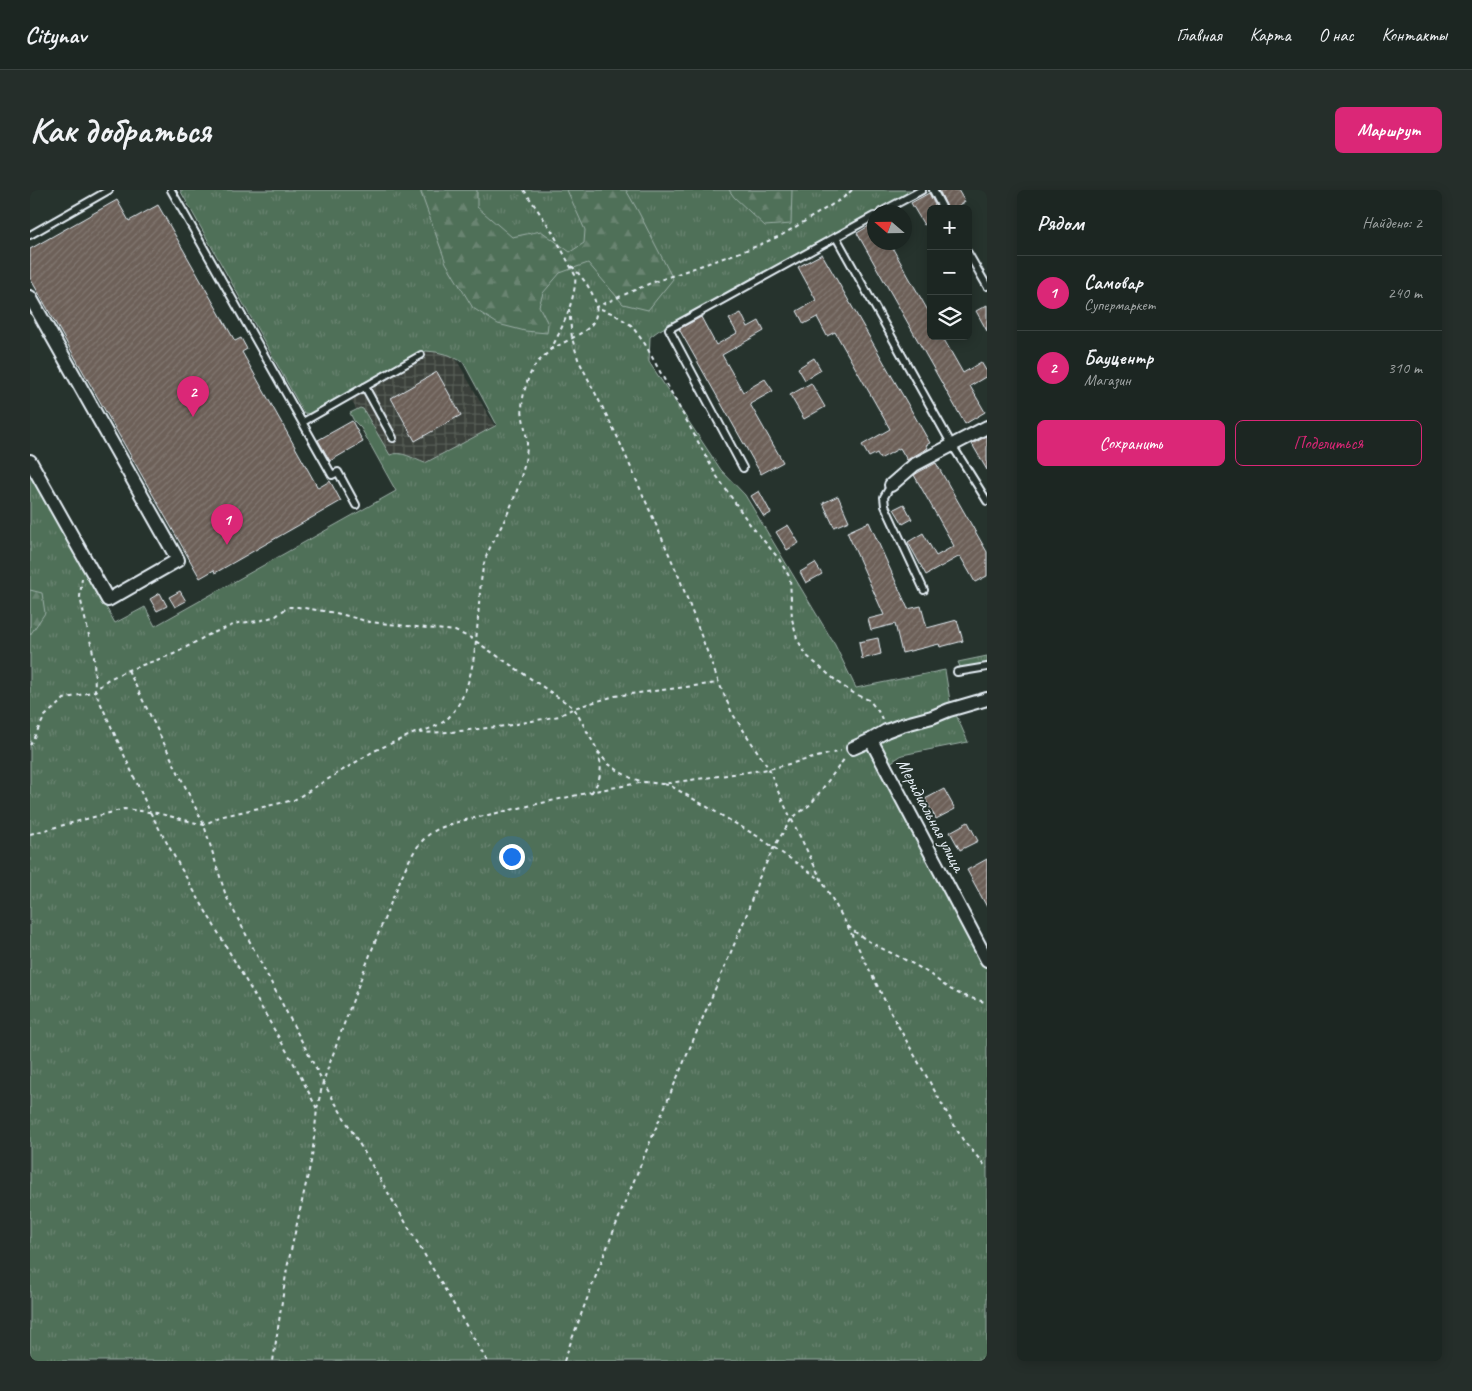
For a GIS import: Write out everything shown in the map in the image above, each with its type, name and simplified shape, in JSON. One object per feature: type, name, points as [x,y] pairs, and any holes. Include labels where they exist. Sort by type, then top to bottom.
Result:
[{"type":"street","points":[[30,297],[178,560],[108,600],[30,461]]},
{"type":"street","points":[[891,485],[914,465],[987,427]]},
{"type":"street","points":[[853,748],[902,725],[987,699]]},
{"type":"street","name":"Меридиальная улица","points":[[871,740],[987,960]]},
{"type":"lane","points":[[30,235],[109,190]]},
{"type":"lane","points":[[171,190],[332,475],[338,472],[356,505]]},
{"type":"lane","points":[[894,205],[922,190]]},
{"type":"lane","points":[[933,190],[941,205]]},
{"type":"lane","points":[[743,468],[669,329],[867,220]]},
{"type":"lane","points":[[836,237],[952,445],[987,501]]},
{"type":"lane","points":[[972,260],[987,286]]},
{"type":"lane","points":[[302,422],[421,355]]},
{"type":"lane","points":[[365,387],[393,438]]},
{"type":"lane","points":[[891,485],[884,497],[884,506],[924,590]]},
{"type":"lane","points":[[957,672],[987,668]]},
{"type":"path","points":[[524,190],[552,231],[575,276],[576,282],[569,309],[550,350]]},
{"type":"path","points":[[596,307],[651,283],[760,245],[782,235],[843,198],[852,190]]},
{"type":"path","points":[[30,834],[124,809],[150,812],[204,825],[219,817],[294,800],[374,751],[415,733],[430,729],[449,718],[462,699],[477,642],[484,566],[518,488],[523,470],[527,444],[521,411],[526,386],[535,365],[550,350],[589,328],[595,319],[596,307],[592,294],[584,279],[568,262]]},
{"type":"path","points":[[596,307],[614,314],[631,325],[644,344],[716,475],[749,522],[779,559],[790,578],[792,619],[797,639],[807,656],[842,685],[869,700],[878,710],[885,724],[886,731]]},
{"type":"path","points":[[569,309],[572,338],[578,359],[616,436],[679,577],[732,713],[768,769],[822,881],[847,925],[892,1015],[963,1140],[987,1168]]},
{"type":"path","points":[[82,578],[80,597],[94,657],[95,691],[150,812],[179,866],[297,1069],[316,1109]]},
{"type":"path","points":[[30,745],[45,716],[64,699],[95,691],[107,680],[128,670],[174,654],[208,635],[238,624],[276,616],[288,607],[336,613],[370,622],[455,631],[477,642],[574,708],[598,751],[607,763],[632,778],[671,786],[728,818],[774,847],[822,881]]},
{"type":"path","points":[[128,670],[204,825],[226,896],[323,1082],[487,1361]]},
{"type":"path","points":[[415,733],[451,732],[506,726],[558,716],[574,708],[615,696],[719,683]]},
{"type":"path","points":[[662,784],[768,769],[853,748]]},
{"type":"path","points":[[564,1361],[590,1288],[745,918],[759,878],[774,847],[792,818],[811,804],[853,748]]},
{"type":"path","points":[[591,792],[597,785],[601,774],[602,763],[598,751]]},
{"type":"path","points":[[273,1361],[287,1268],[312,1157],[316,1109],[323,1082],[387,913],[413,852],[425,837],[443,826],[591,792],[645,782]]},
{"type":"path","points":[[847,925],[858,935],[926,972],[954,992],[987,1003]]},
{"type":"shaded area","points":[[433,319],[502,439],[405,494],[336,374]]},
{"type":"green space","points":[[180,190],[914,190],[887,205],[867,205],[867,216],[658,331],[650,337],[649,362],[721,470],[745,495],[835,645],[856,688],[945,670],[950,701],[968,742],[902,755],[881,769],[987,961],[987,1361],[30,1361],[30,472],[115,623],[145,607],[155,626],[396,491],[361,428],[354,421],[350,413],[360,408],[363,409],[390,455],[403,454],[425,463],[497,425],[463,362],[449,355],[426,351],[312,414],[304,413]]},
{"type":"green space","points":[[421,190],[477,190],[477,207],[512,237],[541,231],[570,252],[584,243],[585,230],[567,190],[626,190],[673,279],[648,310],[623,304],[588,263],[560,273],[543,293],[539,306],[548,324],[547,333],[525,331],[498,324],[473,308],[446,263]]},
{"type":"green space","points":[[729,190],[792,190],[791,224],[765,226]]},
{"type":"green space","points":[[30,590],[42,593],[45,613],[30,635]]},
{"type":"green space","points":[[987,656],[987,665],[961,669],[958,662]]},
{"type":"building","points":[[939,190],[958,190],[965,202],[959,205],[946,205]]},
{"type":"building","points":[[929,193],[935,205],[927,205],[927,223],[924,225],[911,203]]},
{"type":"building","points":[[117,200],[129,221],[158,205],[235,341],[241,338],[247,349],[242,352],[318,488],[330,481],[341,501],[215,573],[214,570],[200,578],[30,278],[30,249]]},
{"type":"building","points":[[867,227],[867,250],[894,250],[927,309],[927,340],[944,340],[963,373],[981,362],[987,372],[987,376],[970,386],[985,412],[965,424],[857,233]]},
{"type":"building","points":[[822,254],[930,443],[926,445],[928,448],[907,460],[900,448],[880,459],[877,453],[869,457],[862,445],[890,429],[835,332],[827,336],[817,317],[804,324],[797,311],[816,300],[798,267]]},
{"type":"building","points":[[987,305],[987,331],[976,311]]},
{"type":"building","points":[[741,313],[748,327],[759,321],[764,331],[722,355],[743,392],[765,379],[773,391],[750,404],[783,462],[761,474],[679,329],[701,317],[716,345],[737,333],[729,319]]},
{"type":"building","points":[[814,358],[821,370],[805,380],[798,368]]},
{"type":"building","points":[[437,372],[461,415],[415,441],[391,398]]},
{"type":"building","points":[[811,383],[825,407],[804,419],[790,395]]},
{"type":"building","points":[[352,421],[363,442],[330,461],[318,440]]},
{"type":"building","points":[[987,436],[987,470],[972,444]]},
{"type":"building","points":[[936,463],[987,552],[987,576],[975,582],[960,556],[926,575],[908,542],[923,533],[936,556],[954,546],[914,475]]},
{"type":"building","points":[[759,491],[771,513],[764,517],[751,496]]},
{"type":"building","points":[[838,496],[849,521],[834,527],[823,503]]},
{"type":"building","points":[[904,504],[912,519],[903,524],[894,509]]},
{"type":"building","points":[[869,522],[908,609],[921,606],[927,628],[957,620],[963,641],[940,647],[939,644],[902,653],[895,624],[871,630],[868,619],[884,615],[847,532]]},
{"type":"building","points":[[788,525],[799,543],[787,550],[776,532]]},
{"type":"building","points":[[815,563],[822,574],[806,583],[800,572]]},
{"type":"building","points":[[180,591],[186,601],[175,607],[169,597]]},
{"type":"building","points":[[160,593],[167,606],[157,611],[150,599]]},
{"type":"building","points":[[878,638],[881,654],[862,659],[859,642]]},
{"type":"building","points":[[944,789],[955,809],[936,819],[925,799]]},
{"type":"building","points":[[968,822],[978,841],[960,850],[950,832]]},
{"type":"building","points":[[987,859],[987,907],[967,870]]},
{"type":"place","name":"Бауцентр","points":[[193,417]]},
{"type":"place","name":"Самовар","points":[[227,545]]}]
